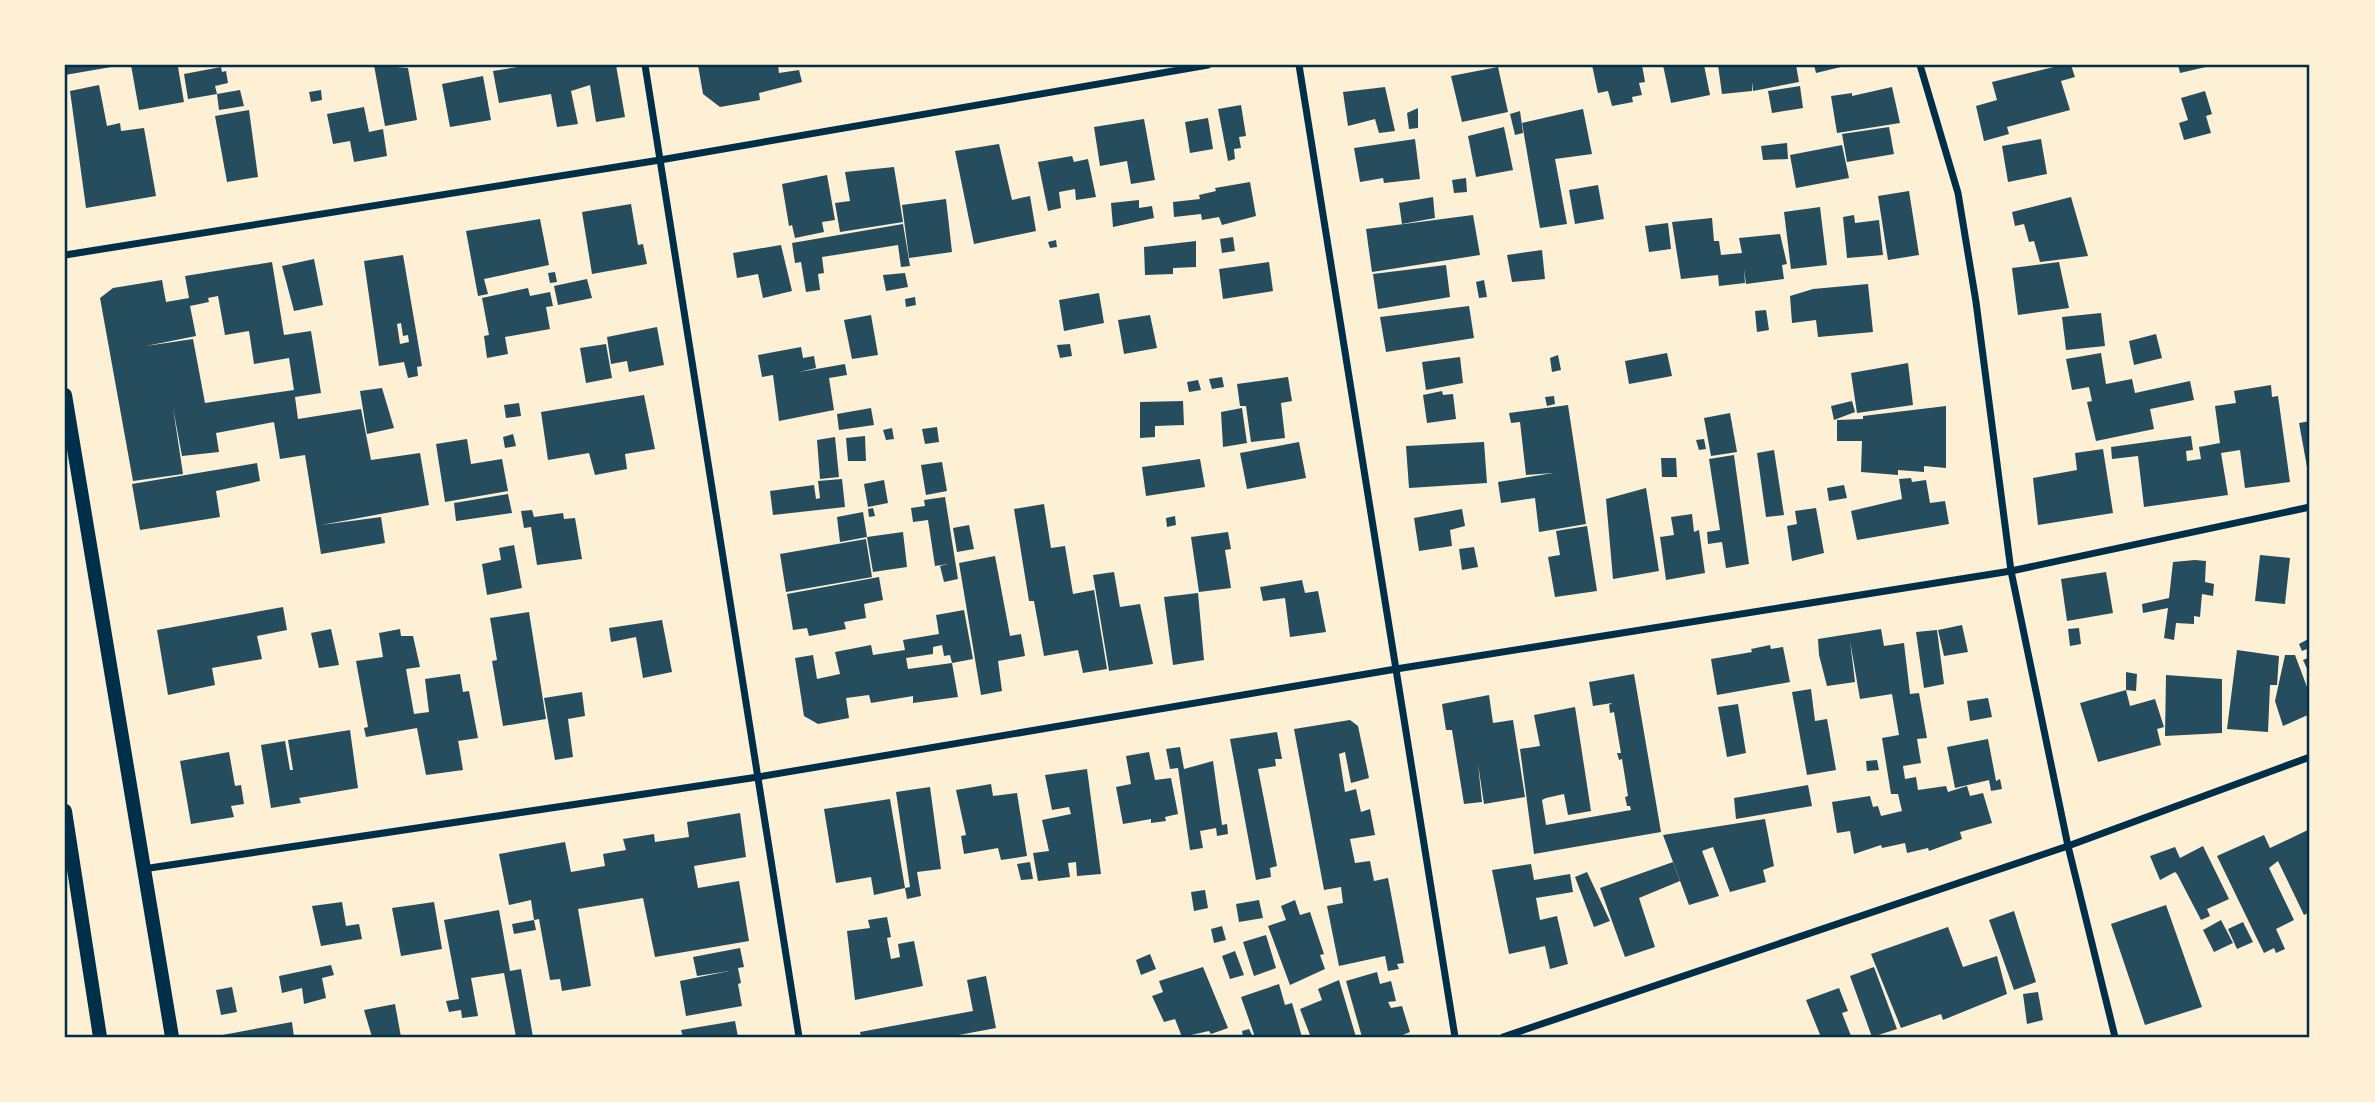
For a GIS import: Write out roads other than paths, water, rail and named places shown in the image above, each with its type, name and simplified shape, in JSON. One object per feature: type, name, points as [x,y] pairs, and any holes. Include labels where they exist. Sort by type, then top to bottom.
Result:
[{"type":"main road","points":[[65,395],[172,1037]]},
{"type":"main road","points":[[65,811],[100,1037]]},
{"type":"street","points":[[645,65],[799,1037]]},
{"type":"street","points":[[65,255],[660,160],[1208,65]]},
{"type":"street","points":[[1299,65],[1455,1037]]},
{"type":"street","points":[[1920,65],[1958,193],[1976,302],[2011,571],[2068,846],[2115,1037]]},
{"type":"street","points":[[143,869],[758,777],[1396,669],[2011,571],[2310,507]]},
{"type":"street","points":[[1503,1037],[2068,846],[2310,757]]}]
